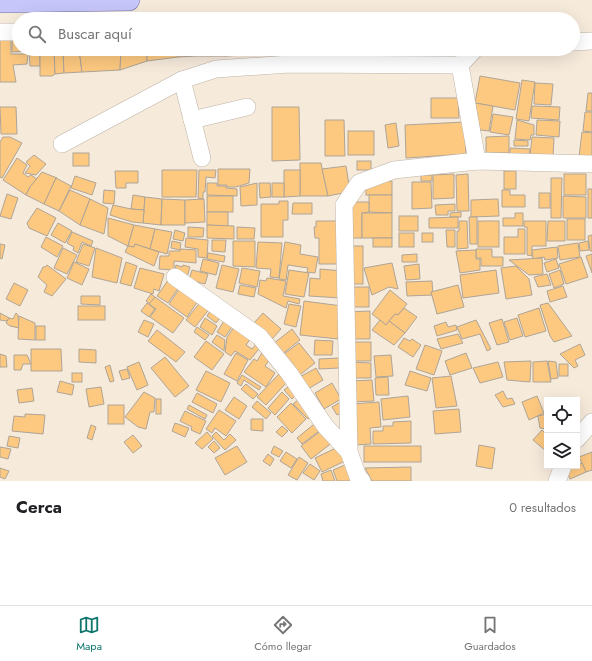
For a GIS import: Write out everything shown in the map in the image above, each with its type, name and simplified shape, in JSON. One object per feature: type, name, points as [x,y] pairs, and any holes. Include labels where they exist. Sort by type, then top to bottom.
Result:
[{"type":"main road","points":[[0,2],[129,0]]},
{"type":"street","points":[[0,32],[12,32]]},
{"type":"street","points":[[580,42],[592,41]]},
{"type":"street","points":[[62,144],[182,80],[216,70],[290,64],[460,65],[468,56]]},
{"type":"street","points":[[460,65],[477,161]]},
{"type":"street","points":[[182,80],[202,158]]},
{"type":"street","points":[[192,120],[247,107]]},
{"type":"street","points":[[362,481],[358,477],[349,452],[344,205],[359,183],[394,170],[477,161],[592,164]]},
{"type":"street","points":[[175,277],[260,337],[289,373],[325,426],[349,452]]},
{"type":"street","points":[[583,436],[592,422]]},
{"type":"street","points":[[557,481],[562,469]]},
{"type":"building","points":[[11,39],[12,56],[28,56],[27,64],[13,65],[16,82],[0,82],[0,40]]},
{"type":"building","points":[[29,56],[40,56],[40,66],[30,66]]},
{"type":"building","points":[[40,56],[54,56],[55,74],[52,76],[40,76]]},
{"type":"building","points":[[54,56],[63,56],[64,73],[55,74]]},
{"type":"building","points":[[63,56],[80,56],[82,72],[64,73]]},
{"type":"building","points":[[80,56],[121,56],[120,70],[82,72]]},
{"type":"building","points":[[121,56],[147,56],[147,61],[120,70]]},
{"type":"building","points":[[147,56],[178,56],[178,57],[147,61]]},
{"type":"building","points":[[480,76],[520,83],[515,110],[475,103]]},
{"type":"building","points":[[522,80],[535,82],[529,121],[516,119]]},
{"type":"building","points":[[535,83],[553,84],[551,105],[534,104]]},
{"type":"building","points":[[588,93],[592,93],[592,111],[586,111]]},
{"type":"building","points":[[431,98],[458,98],[459,118],[431,118]]},
{"type":"building","points":[[475,103],[493,106],[489,131],[480,130]]},
{"type":"building","points":[[532,106],[560,107],[559,120],[531,118]]},
{"type":"building","points":[[0,107],[16,107],[17,134],[1,134]]},
{"type":"building","points":[[272,107],[299,107],[300,160],[272,161]]},
{"type":"building","points":[[585,112],[592,112],[592,132],[583,131]]},
{"type":"building","points":[[493,114],[513,117],[509,135],[490,132]]},
{"type":"building","points":[[325,120],[344,120],[345,156],[325,156]]},
{"type":"building","points":[[517,120],[534,125],[534,135],[531,135],[530,140],[515,139]]},
{"type":"building","points":[[537,120],[560,121],[559,137],[536,135]]},
{"type":"building","points":[[464,122],[466,154],[406,158],[405,125]]},
{"type":"building","points":[[396,123],[399,146],[388,148],[385,125]]},
{"type":"building","points":[[348,131],[374,131],[374,155],[348,155]]},
{"type":"building","points":[[582,132],[592,133],[592,158],[579,157]]},
{"type":"building","points":[[509,136],[509,153],[486,153],[486,137]]},
{"type":"building","points":[[3,137],[10,137],[22,143],[2,178],[0,177],[0,142]]},
{"type":"building","points":[[532,137],[554,138],[553,158],[530,156]]},
{"type":"building","points":[[514,140],[528,141],[528,146],[514,146]]},
{"type":"building","points":[[510,148],[530,149],[529,156],[510,155]]},
{"type":"building","points":[[73,153],[89,153],[89,166],[73,166]]},
{"type":"building","points":[[34,155],[46,164],[36,175],[25,173],[30,166],[26,162]]},
{"type":"building","points":[[17,158],[27,165],[23,173],[28,177],[31,175],[37,179],[30,187],[26,195],[3,180]]},
{"type":"building","points":[[357,161],[371,161],[371,170],[357,170]]},
{"type":"building","points":[[300,163],[321,163],[328,196],[300,196]]},
{"type":"building","points":[[346,166],[349,185],[343,193],[328,196],[322,169]]},
{"type":"building","points":[[218,169],[250,169],[249,183],[236,187],[218,185]]},
{"type":"building","points":[[162,170],[197,170],[196,197],[162,197]]},
{"type":"building","points":[[199,170],[216,170],[215,178],[206,177],[203,199],[198,198]]},
{"type":"building","points":[[284,170],[300,170],[300,196],[284,197]]},
{"type":"building","points":[[115,171],[138,171],[138,183],[126,183],[126,188],[116,188]]},
{"type":"building","points":[[504,171],[516,171],[516,189],[504,189]]},
{"type":"building","points":[[42,172],[57,178],[44,204],[26,195],[30,187]]},
{"type":"building","points":[[454,174],[454,198],[433,199],[433,175]]},
{"type":"building","points":[[468,174],[469,211],[457,211],[456,175]]},
{"type":"building","points":[[564,174],[586,174],[586,195],[564,195]]},
{"type":"building","points":[[421,175],[432,175],[432,181],[421,181]]},
{"type":"building","points":[[75,176],[96,183],[92,195],[71,188]]},
{"type":"building","points":[[56,178],[71,186],[59,211],[44,204]]},
{"type":"building","points":[[551,178],[562,178],[561,218],[551,218]]},
{"type":"building","points":[[366,181],[392,181],[392,195],[366,195]]},
{"type":"building","points":[[412,182],[431,182],[432,208],[412,209]]},
{"type":"building","points":[[207,183],[217,183],[217,186],[226,186],[226,188],[237,189],[237,196],[207,195]]},
{"type":"building","points":[[257,183],[257,205],[241,206],[240,187]]},
{"type":"building","points":[[259,183],[270,183],[271,197],[260,198]]},
{"type":"building","points":[[272,183],[284,183],[284,197],[272,197]]},
{"type":"building","points":[[588,189],[592,189],[592,218],[588,218]]},
{"type":"building","points":[[70,190],[90,199],[80,225],[59,211]]},
{"type":"building","points":[[104,190],[115,191],[114,204],[103,203]]},
{"type":"building","points":[[502,190],[510,190],[510,195],[525,195],[525,207],[502,207]]},
{"type":"building","points":[[539,193],[550,193],[550,208],[539,208]]},
{"type":"building","points":[[7,194],[18,198],[11,219],[0,216]]},
{"type":"building","points":[[133,195],[145,197],[144,210],[131,209]]},
{"type":"building","points":[[369,195],[392,195],[392,213],[369,212]]},
{"type":"building","points":[[207,196],[233,196],[233,212],[207,212]]},
{"type":"building","points":[[563,196],[586,197],[586,218],[563,218]]},
{"type":"building","points":[[145,197],[162,199],[161,225],[143,223]]},
{"type":"building","points":[[90,199],[108,208],[104,234],[80,225]]},
{"type":"building","points":[[162,199],[185,200],[185,225],[161,225]]},
{"type":"building","points":[[204,199],[205,222],[185,223],[185,200]]},
{"type":"building","points":[[498,199],[499,216],[471,217],[471,200]]},
{"type":"building","points":[[279,201],[288,201],[288,220],[283,220],[283,237],[261,237],[261,204],[279,204]]},
{"type":"building","points":[[350,202],[369,202],[369,212],[362,213],[362,238],[350,238]]},
{"type":"building","points":[[293,203],[312,203],[312,214],[292,214]]},
{"type":"building","points":[[455,204],[455,211],[448,211],[448,215],[436,215],[435,205]]},
{"type":"building","points":[[113,205],[144,210],[143,223],[132,222],[110,215]]},
{"type":"building","points":[[37,208],[56,218],[47,236],[29,228],[27,223]]},
{"type":"building","points":[[207,212],[228,212],[228,226],[207,225]]},
{"type":"building","points":[[461,212],[461,217],[450,217],[450,213]]},
{"type":"building","points":[[362,213],[392,213],[392,238],[362,238]]},
{"type":"building","points":[[515,213],[523,213],[523,226],[503,226],[503,218],[515,218]]},
{"type":"building","points":[[399,216],[418,216],[418,231],[399,231]]},
{"type":"building","points":[[458,217],[458,228],[429,228],[429,218]]},
{"type":"building","points":[[469,217],[477,217],[477,244],[470,244]]},
{"type":"building","points":[[108,218],[134,225],[128,246],[108,236]]},
{"type":"building","points":[[567,219],[585,219],[585,240],[567,240]]},
{"type":"building","points":[[316,221],[342,221],[343,264],[319,264],[319,238],[315,238],[314,227],[316,227]]},
{"type":"building","points":[[459,221],[467,221],[468,248],[457,249],[457,231],[459,231]]},
{"type":"building","points":[[478,221],[499,221],[499,247],[478,247]]},
{"type":"building","points":[[524,221],[546,221],[546,246],[532,246],[532,256],[527,255],[527,227],[524,227]]},
{"type":"building","points":[[548,221],[565,221],[565,241],[547,241]]},
{"type":"building","points":[[58,223],[72,231],[65,243],[51,235]]},
{"type":"building","points":[[134,225],[155,229],[150,249],[135,244],[134,247],[128,246]]},
{"type":"building","points":[[207,225],[234,226],[234,239],[207,238]]},
{"type":"building","points":[[188,227],[204,228],[203,237],[188,237]]},
{"type":"building","points":[[237,227],[255,228],[254,239],[237,239]]},
{"type":"building","points":[[155,229],[172,232],[167,254],[150,249]]},
{"type":"building","points":[[518,229],[525,229],[525,254],[504,254],[504,237],[518,237]]},
{"type":"building","points":[[175,230],[185,233],[183,241],[173,239]]},
{"type":"building","points":[[446,230],[455,230],[455,247],[447,247]]},
{"type":"building","points":[[72,232],[93,241],[91,246],[82,242],[78,253],[73,250],[74,247],[67,243]]},
{"type":"building","points":[[399,233],[414,233],[414,247],[399,247]]},
{"type":"building","points":[[422,233],[433,233],[433,242],[422,242]]},
{"type":"building","points":[[592,235],[592,251],[590,251],[588,236]]},
{"type":"building","points":[[46,237],[63,246],[57,257],[41,247]]},
{"type":"building","points":[[186,238],[208,240],[207,258],[198,257],[198,249],[185,247]]},
{"type":"building","points":[[373,238],[392,238],[392,247],[373,247]]},
{"type":"building","points":[[212,240],[226,240],[225,252],[212,251]]},
{"type":"building","points":[[172,241],[181,243],[180,250],[171,248]]},
{"type":"building","points":[[233,241],[255,241],[255,267],[233,266]]},
{"type":"building","points":[[588,241],[589,250],[580,251],[579,243]]},
{"type":"building","points":[[258,242],[282,243],[279,278],[270,277],[271,269],[256,268]]},
{"type":"building","points":[[285,242],[301,245],[300,254],[318,257],[315,273],[307,272],[308,268],[288,265],[286,280],[279,279]]},
{"type":"building","points":[[578,243],[580,257],[560,260],[558,246]]},
{"type":"building","points":[[0,244],[5,245],[2,259],[0,258]]},
{"type":"building","points":[[83,244],[95,248],[89,266],[76,262]]},
{"type":"building","points":[[135,244],[159,252],[154,266],[125,252],[128,246],[134,247]]},
{"type":"building","points":[[349,246],[363,246],[363,284],[349,284]]},
{"type":"building","points":[[557,247],[558,258],[545,260],[544,257],[533,259],[532,250]]},
{"type":"building","points":[[63,248],[77,255],[67,274],[54,268]]},
{"type":"building","points":[[96,248],[122,258],[117,283],[92,277]]},
{"type":"building","points":[[181,249],[196,250],[196,263],[174,261],[174,270],[159,269],[160,256],[169,256],[169,251],[180,251]]},
{"type":"building","points":[[476,249],[492,249],[492,257],[503,257],[503,266],[481,266],[481,258],[476,258]]},
{"type":"building","points":[[476,250],[476,259],[480,259],[480,270],[460,273],[456,251]]},
{"type":"building","points":[[208,253],[225,256],[224,262],[207,259]]},
{"type":"building","points":[[417,254],[417,262],[402,262],[402,255]]},
{"type":"building","points":[[592,254],[592,273],[586,256]]},
{"type":"building","points":[[581,257],[588,277],[566,284],[559,264]]},
{"type":"building","points":[[542,258],[543,274],[529,275],[509,260]]},
{"type":"building","points":[[203,259],[219,263],[216,275],[200,271]]},
{"type":"building","points":[[556,259],[559,268],[547,272],[544,263]]},
{"type":"building","points":[[74,262],[89,269],[82,285],[67,278]]},
{"type":"building","points":[[126,262],[137,266],[131,286],[120,283]]},
{"type":"building","points":[[392,263],[398,289],[389,287],[372,295],[364,268]]},
{"type":"building","points":[[419,264],[420,279],[406,280],[404,266]]},
{"type":"building","points":[[47,265],[66,279],[52,296],[44,292],[47,285],[38,277],[43,267]]},
{"type":"building","points":[[176,265],[190,267],[187,277],[174,274]]},
{"type":"building","points":[[222,265],[239,269],[233,292],[216,288]]},
{"type":"building","points":[[516,266],[529,279],[532,295],[506,299],[501,268]]},
{"type":"building","points":[[140,268],[164,274],[159,291],[154,289],[153,294],[134,288]]},
{"type":"building","points":[[242,268],[260,271],[257,287],[239,283]]},
{"type":"building","points":[[320,269],[343,271],[341,298],[309,296],[310,278],[320,279]]},
{"type":"building","points":[[192,270],[208,274],[205,284],[189,280]]},
{"type":"building","points":[[289,270],[309,273],[304,297],[285,294]]},
{"type":"building","points":[[496,270],[499,293],[463,298],[460,275]]},
{"type":"building","points":[[560,270],[564,284],[554,288],[549,274]]},
{"type":"building","points":[[547,274],[551,285],[538,287],[534,277]]},
{"type":"building","points":[[171,276],[181,284],[168,303],[157,296]]},
{"type":"building","points":[[267,278],[286,281],[283,296],[300,299],[299,304],[288,301],[286,308],[258,294],[260,280],[266,281]]},
{"type":"building","points":[[432,281],[433,295],[407,296],[406,282]]},
{"type":"building","points":[[14,283],[28,290],[20,306],[6,299]]},
{"type":"building","points":[[182,285],[200,298],[187,317],[169,304]]},
{"type":"building","points":[[240,285],[256,288],[254,297],[238,294]]},
{"type":"building","points":[[458,285],[464,307],[437,314],[431,292]]},
{"type":"building","points":[[563,286],[567,297],[550,302],[547,291]]},
{"type":"building","points":[[351,287],[369,287],[369,307],[351,307]]},
{"type":"building","points":[[390,290],[407,304],[398,315],[395,314],[386,325],[372,314]]},
{"type":"building","points":[[151,294],[155,297],[150,304],[146,301]]},
{"type":"building","points":[[81,296],[100,296],[100,305],[81,304]]},
{"type":"building","points":[[155,297],[184,318],[173,333],[150,317],[156,309],[149,304]]},
{"type":"building","points":[[202,300],[211,307],[195,327],[186,320]]},
{"type":"building","points":[[304,301],[342,306],[338,339],[300,335]]},
{"type":"building","points":[[147,303],[155,309],[149,317],[141,311]]},
{"type":"building","points":[[548,303],[572,336],[554,342],[550,336],[540,305]]},
{"type":"building","points":[[289,304],[301,306],[296,327],[284,324]]},
{"type":"building","points":[[78,306],[105,306],[105,320],[78,320]]},
{"type":"building","points":[[212,308],[222,315],[216,323],[207,316]]},
{"type":"building","points":[[404,308],[417,317],[405,333],[389,321],[395,314],[398,315]]},
{"type":"building","points":[[539,308],[546,331],[525,337],[518,315]]},
{"type":"building","points":[[370,311],[370,339],[348,339],[348,312]]},
{"type":"building","points":[[0,313],[9,318],[7,321],[0,320]]},
{"type":"building","points":[[16,313],[18,315],[19,328],[10,326],[6,323],[9,318],[13,319]]},
{"type":"building","points":[[263,313],[281,329],[272,339],[254,323]]},
{"type":"building","points":[[19,316],[35,323],[35,340],[18,339]]},
{"type":"building","points":[[205,318],[217,326],[212,335],[200,327]]},
{"type":"building","points":[[517,318],[523,336],[510,340],[504,322]]},
{"type":"building","points":[[502,319],[509,342],[497,345],[489,323]]},
{"type":"building","points":[[144,320],[154,324],[148,337],[138,332]]},
{"type":"building","points":[[380,320],[386,325],[389,321],[405,333],[394,345],[372,330]]},
{"type":"building","points":[[476,320],[491,349],[487,351],[480,334],[462,339],[457,327]]},
{"type":"building","points":[[224,321],[232,327],[225,337],[217,332]]},
{"type":"building","points":[[446,322],[448,327],[456,325],[457,330],[437,336],[434,326]]},
{"type":"building","points":[[237,323],[253,335],[246,345],[252,349],[258,342],[262,345],[250,360],[235,351],[231,356],[225,352],[227,337]]},
{"type":"building","points":[[36,326],[45,326],[45,340],[36,340]]},
{"type":"building","points":[[197,327],[209,335],[205,340],[194,332]]},
{"type":"building","points":[[292,329],[300,340],[281,355],[273,344]]},
{"type":"building","points":[[157,330],[185,352],[176,362],[148,341]]},
{"type":"building","points":[[458,334],[463,343],[441,349],[437,339]]},
{"type":"building","points":[[217,335],[225,340],[224,351],[212,342]]},
{"type":"building","points":[[404,338],[410,341],[412,339],[421,345],[413,357],[398,347]]},
{"type":"building","points":[[315,340],[333,341],[332,355],[314,355]]},
{"type":"building","points":[[206,341],[224,354],[212,370],[194,357]]},
{"type":"building","points":[[348,342],[371,342],[371,361],[348,361]]},
{"type":"building","points":[[299,343],[315,363],[296,378],[280,357]]},
{"type":"building","points":[[580,344],[585,355],[575,360],[578,366],[574,368],[560,354]]},
{"type":"building","points":[[425,345],[442,351],[434,375],[416,369]]},
{"type":"building","points":[[31,349],[61,349],[62,371],[31,371]]},
{"type":"building","points":[[79,349],[96,350],[96,363],[79,362]]},
{"type":"building","points":[[236,353],[248,360],[237,381],[224,374]]},
{"type":"building","points":[[262,353],[270,359],[265,366],[275,373],[266,387],[244,372],[254,359],[257,361]]},
{"type":"building","points":[[466,353],[472,368],[450,375],[445,361]]},
{"type":"building","points":[[0,354],[6,356],[7,367],[0,367]]},
{"type":"building","points":[[14,355],[27,355],[31,364],[23,364],[21,370],[14,370]]},
{"type":"building","points":[[391,355],[393,376],[376,377],[374,356]]},
{"type":"building","points":[[165,357],[189,386],[175,397],[151,368]]},
{"type":"building","points":[[339,358],[339,368],[319,369],[319,359]]},
{"type":"building","points":[[531,361],[530,382],[507,380],[504,362]]},
{"type":"building","points":[[547,361],[551,382],[533,382],[533,362]]},
{"type":"building","points":[[548,361],[556,362],[558,378],[551,379]]},
{"type":"building","points":[[139,362],[148,385],[137,390],[127,367]]},
{"type":"building","points":[[351,362],[371,363],[371,378],[351,378]]},
{"type":"building","points":[[498,362],[503,377],[480,383],[473,368]]},
{"type":"building","points":[[559,364],[568,364],[568,376],[559,376]]},
{"type":"building","points":[[110,365],[114,381],[110,382],[105,367]]},
{"type":"building","points":[[316,368],[323,380],[303,392],[296,379]]},
{"type":"building","points":[[127,369],[130,378],[122,380],[119,371]]},
{"type":"building","points":[[206,371],[230,383],[221,402],[196,390]]},
{"type":"building","points":[[410,371],[431,378],[427,391],[405,385]]},
{"type":"building","points":[[72,373],[82,373],[82,382],[72,382]]},
{"type":"building","points":[[279,374],[287,382],[266,405],[257,397]]},
{"type":"building","points":[[242,375],[261,387],[259,390],[244,380],[241,386],[237,383]]},
{"type":"building","points":[[451,376],[457,406],[436,408],[432,378]]},
{"type":"building","points":[[388,377],[389,395],[376,395],[375,378]]},
{"type":"building","points":[[372,380],[374,401],[351,402],[350,381]]},
{"type":"building","points":[[60,381],[74,385],[72,395],[57,392]]},
{"type":"building","points":[[332,383],[341,399],[324,409],[315,393]]},
{"type":"building","points":[[246,384],[258,394],[253,399],[241,389]]},
{"type":"building","points":[[291,385],[298,393],[292,399],[284,390]]},
{"type":"building","points":[[101,387],[104,404],[89,407],[86,389]]},
{"type":"building","points":[[32,388],[34,401],[19,403],[17,390]]},
{"type":"building","points":[[503,391],[507,399],[512,398],[515,404],[503,407],[495,395]]},
{"type":"building","points":[[144,392],[155,398],[154,412],[150,412],[146,429],[138,427],[125,417]]},
{"type":"building","points":[[282,392],[289,399],[275,415],[268,408]]},
{"type":"building","points":[[197,393],[217,404],[213,413],[192,402]]},
{"type":"building","points":[[408,396],[410,417],[383,420],[381,399]]},
{"type":"building","points":[[537,396],[544,413],[529,420],[522,402]]},
{"type":"building","points":[[234,397],[247,406],[239,419],[225,410]]},
{"type":"building","points":[[156,399],[161,399],[161,414],[156,414]]},
{"type":"building","points":[[299,399],[313,414],[308,419],[293,404]]},
{"type":"building","points":[[257,401],[271,413],[266,419],[252,407]]},
{"type":"building","points":[[342,401],[347,410],[337,415],[332,407]]},
{"type":"building","points":[[379,402],[381,427],[370,428],[371,444],[355,445],[352,404]]},
{"type":"building","points":[[291,403],[306,419],[292,433],[277,417]]},
{"type":"building","points":[[108,405],[124,405],[124,424],[108,424]]},
{"type":"building","points":[[189,405],[207,415],[205,419],[187,409]]},
{"type":"building","points":[[459,409],[461,432],[435,434],[433,411]]},
{"type":"building","points":[[219,410],[236,421],[226,436],[215,428],[212,433],[206,429]]},
{"type":"building","points":[[185,411],[206,421],[200,434],[191,430],[192,427],[180,421]]},
{"type":"building","points":[[25,414],[45,415],[43,434],[12,431],[14,416],[25,417]]},
{"type":"building","points":[[544,415],[544,429],[540,428],[538,416]]},
{"type":"building","points":[[251,419],[263,419],[263,431],[251,430]]},
{"type":"building","points":[[318,421],[323,428],[302,444],[297,438]]},
{"type":"building","points":[[411,421],[411,443],[373,444],[373,431],[383,431],[383,426],[393,426],[393,422]]},
{"type":"building","points":[[175,423],[189,428],[185,437],[172,431]]},
{"type":"building","points":[[91,425],[96,427],[92,440],[87,438]]},
{"type":"building","points":[[282,426],[288,431],[282,437],[276,432]]},
{"type":"building","points":[[323,429],[333,442],[311,459],[301,446]]},
{"type":"building","points":[[542,430],[544,432],[544,449],[533,440]]},
{"type":"building","points":[[207,432],[213,439],[202,449],[195,443]]},
{"type":"building","points":[[216,432],[224,440],[230,434],[236,440],[225,450],[212,436]]},
{"type":"building","points":[[133,435],[142,446],[133,453],[124,442]]},
{"type":"building","points":[[9,436],[20,438],[18,448],[7,446]]},
{"type":"building","points":[[214,441],[220,448],[214,453],[208,447]]},
{"type":"building","points":[[479,445],[495,448],[492,469],[476,466]]},
{"type":"building","points":[[237,446],[247,462],[225,475],[215,458]]},
{"type":"building","points":[[274,446],[283,451],[279,457],[271,453]]},
{"type":"building","points":[[364,446],[421,446],[421,462],[364,462]]},
{"type":"building","points":[[0,447],[11,449],[8,459],[0,457]]},
{"type":"building","points":[[338,447],[345,461],[322,472],[315,458]]},
{"type":"building","points":[[286,452],[297,459],[291,468],[280,461]]},
{"type":"building","points":[[592,452],[592,470],[586,472],[580,457]]},
{"type":"building","points":[[268,454],[274,459],[270,466],[263,461]]},
{"type":"building","points":[[299,457],[308,463],[297,480],[288,475]]},
{"type":"building","points":[[582,463],[586,472],[570,479],[567,471],[571,469],[580,469],[580,464]]},
{"type":"building","points":[[310,464],[320,471],[314,480],[303,473]]},
{"type":"building","points":[[345,465],[351,481],[337,481],[333,470]]},
{"type":"building","points":[[411,467],[411,481],[372,481],[365,468]]},
{"type":"building","points":[[0,468],[9,471],[5,479],[0,477]]},
{"type":"building","points":[[331,470],[335,481],[323,481],[321,474]]}]
